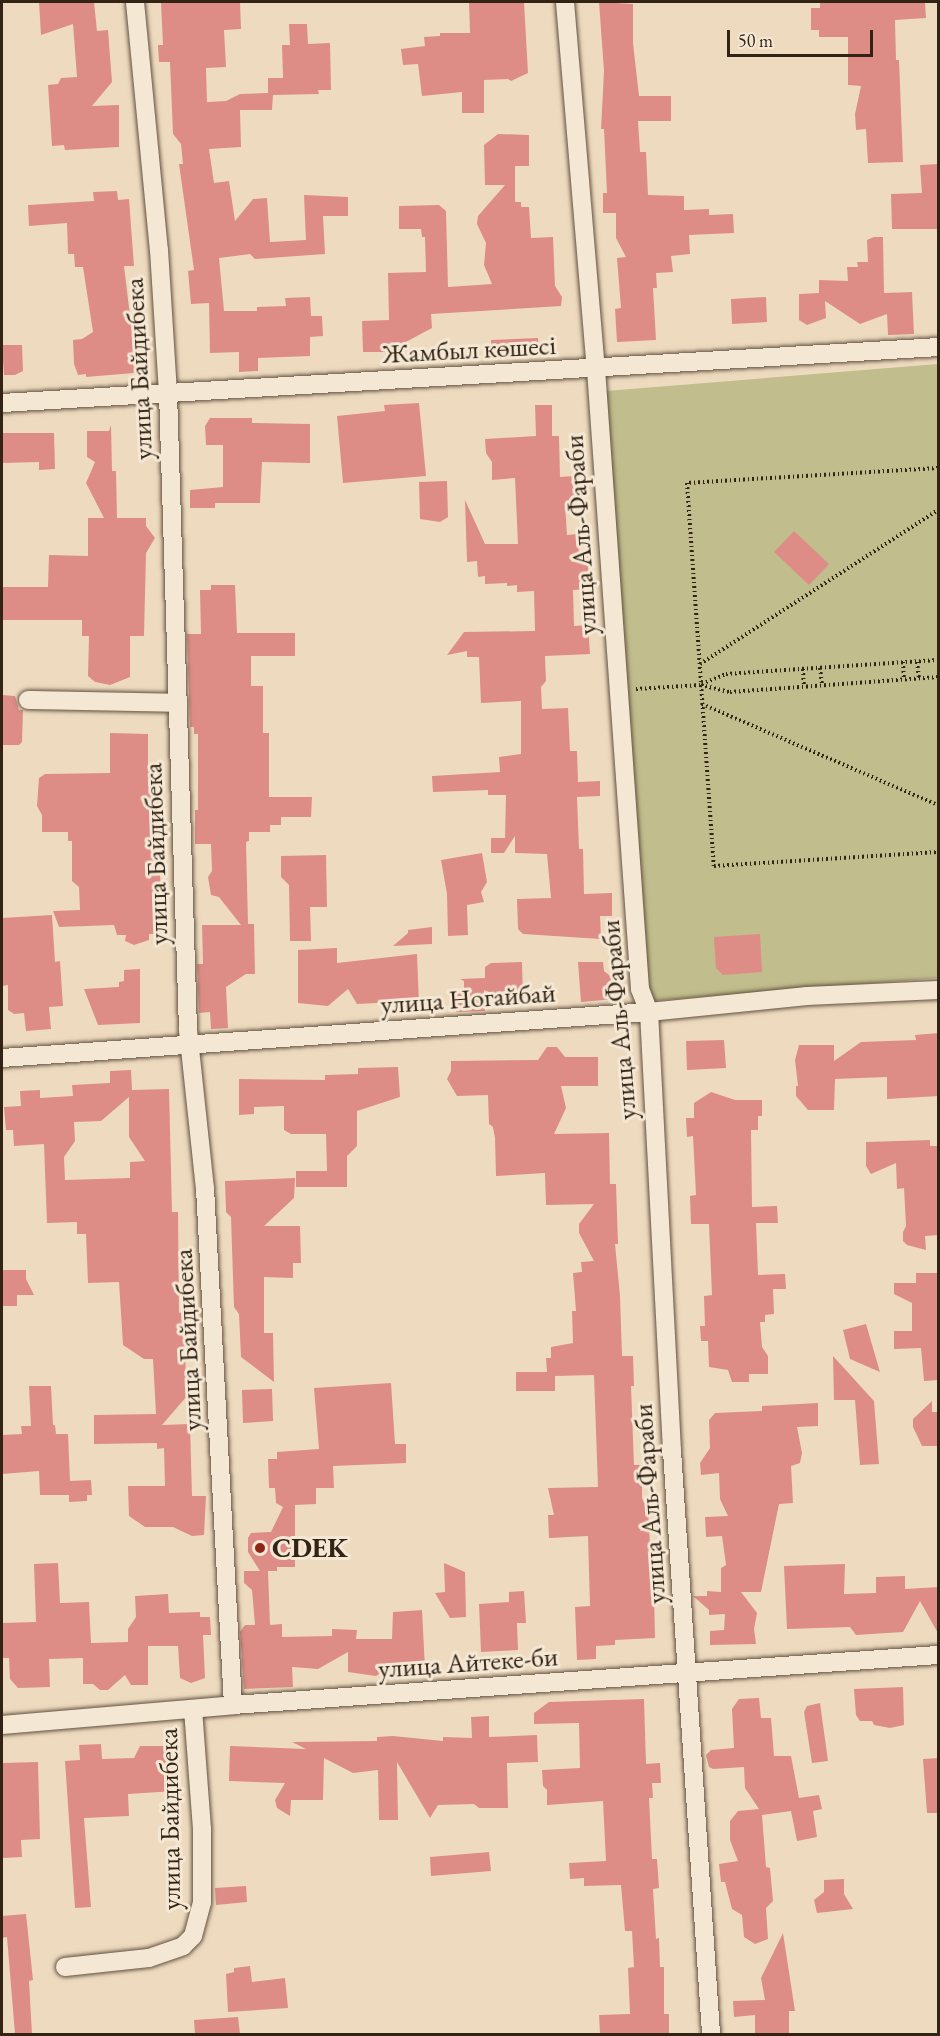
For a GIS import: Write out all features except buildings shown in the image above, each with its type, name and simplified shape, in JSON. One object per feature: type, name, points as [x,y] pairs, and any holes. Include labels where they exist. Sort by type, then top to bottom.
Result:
[{"type":"street","name":"улица Байдибека","points":[[135,2],[159,250],[168,393],[188,1030],[205,1188],[233,1705]]},
{"type":"street","name":"улица Аль-Фараби","points":[[565,2],[596,369],[617,690],[640,988],[649,1012],[671,1440],[711,2034]]},
{"type":"street","name":"Жамбыл көшесі","points":[[2,403],[939,347]]},
{"type":"street","points":[[28,700],[178,703]]},
{"type":"street","name":"улица Ногайбай","points":[[2,1058],[649,1012],[807,996],[939,990]]},
{"type":"street","name":"улица Айтеке-би","points":[[2,1725],[233,1705],[939,1655]]},
{"type":"street","name":"улица Байдибека","points":[[65,1966],[149,1958],[183,1946],[193,1936],[202,1902],[202,1829],[194,1709]]},
{"type":"path","points":[[939,468],[687,483],[714,866],[939,852]]},
{"type":"path","points":[[700,664],[939,510]]},
{"type":"path","points":[[701,685],[726,674],[939,660]]},
{"type":"path","points":[[903,662],[904,680]]},
{"type":"path","points":[[917,662],[919,679]]},
{"type":"path","points":[[819,668],[822,685]]},
{"type":"path","points":[[803,669],[804,687]]},
{"type":"path","points":[[617,690],[701,685],[730,692],[939,677]]},
{"type":"path","points":[[702,704],[939,805]]},
{"type":"shaded area","points":[[938,364],[938,978],[650,1001],[606,391]]},
{"type":"place","name":"CDEK","points":[[260,1548]]}]
